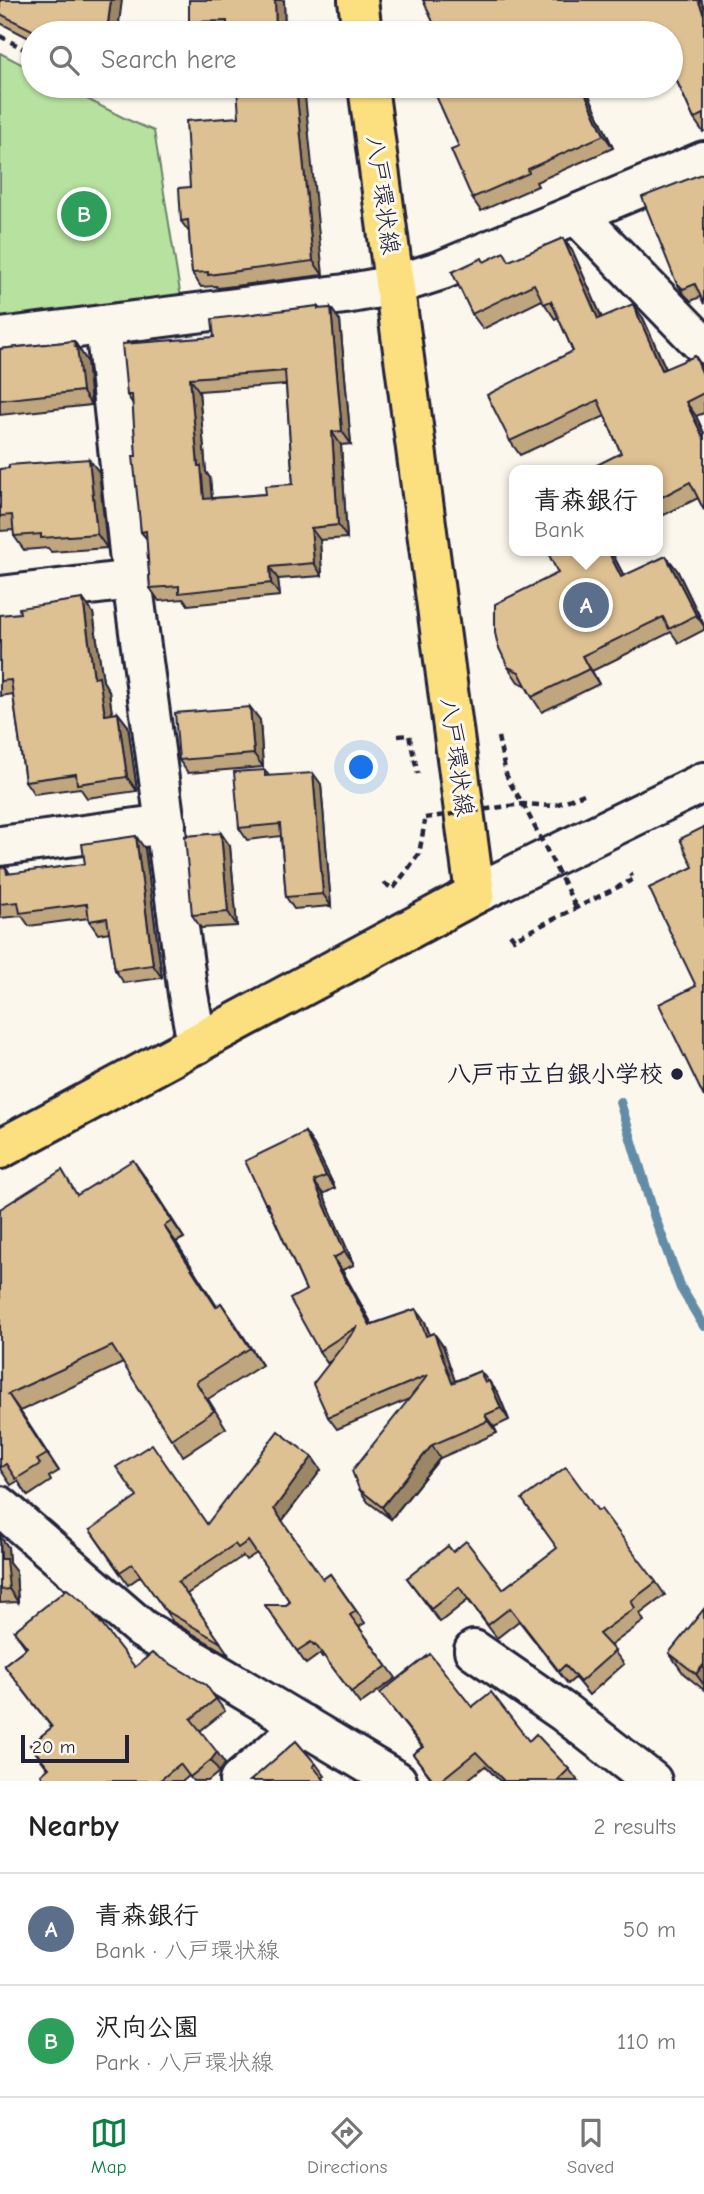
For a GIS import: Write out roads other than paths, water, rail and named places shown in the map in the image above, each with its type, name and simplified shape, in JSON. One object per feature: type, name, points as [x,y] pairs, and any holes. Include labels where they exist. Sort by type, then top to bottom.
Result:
[{"type":"main road","points":[[358,0],[361,21]]},
{"type":"main road","name":"八戸環状線","points":[[370,98],[475,894]]},
{"type":"main road","points":[[0,1149],[475,894]]},
{"type":"street","points":[[0,338],[345,294],[394,285],[442,270],[704,161]]},
{"type":"street","points":[[577,215],[704,346]]},
{"type":"street","points":[[105,325],[132,580],[197,1044]]},
{"type":"street","points":[[0,596],[132,580]]},
{"type":"street","points":[[475,894],[704,782]]},
{"type":"street","points":[[0,846],[166,824]]},
{"type":"street","points":[[0,1506],[142,1629],[397,1781]]},
{"type":"street","points":[[474,1650],[565,1713],[652,1781]]},
{"type":"street","points":[[239,1781],[304,1725]]},
{"type":"waterway","points":[[620,1102],[655,1218],[681,1288],[704,1326]]},
{"type":"place","name":"沢向公園","points":[[84,214]]},
{"type":"place","name":"青森銀行","points":[[586,605]]},
{"type":"place","name":"八戸市立白銀小学校","points":[[677,1074]]}]
